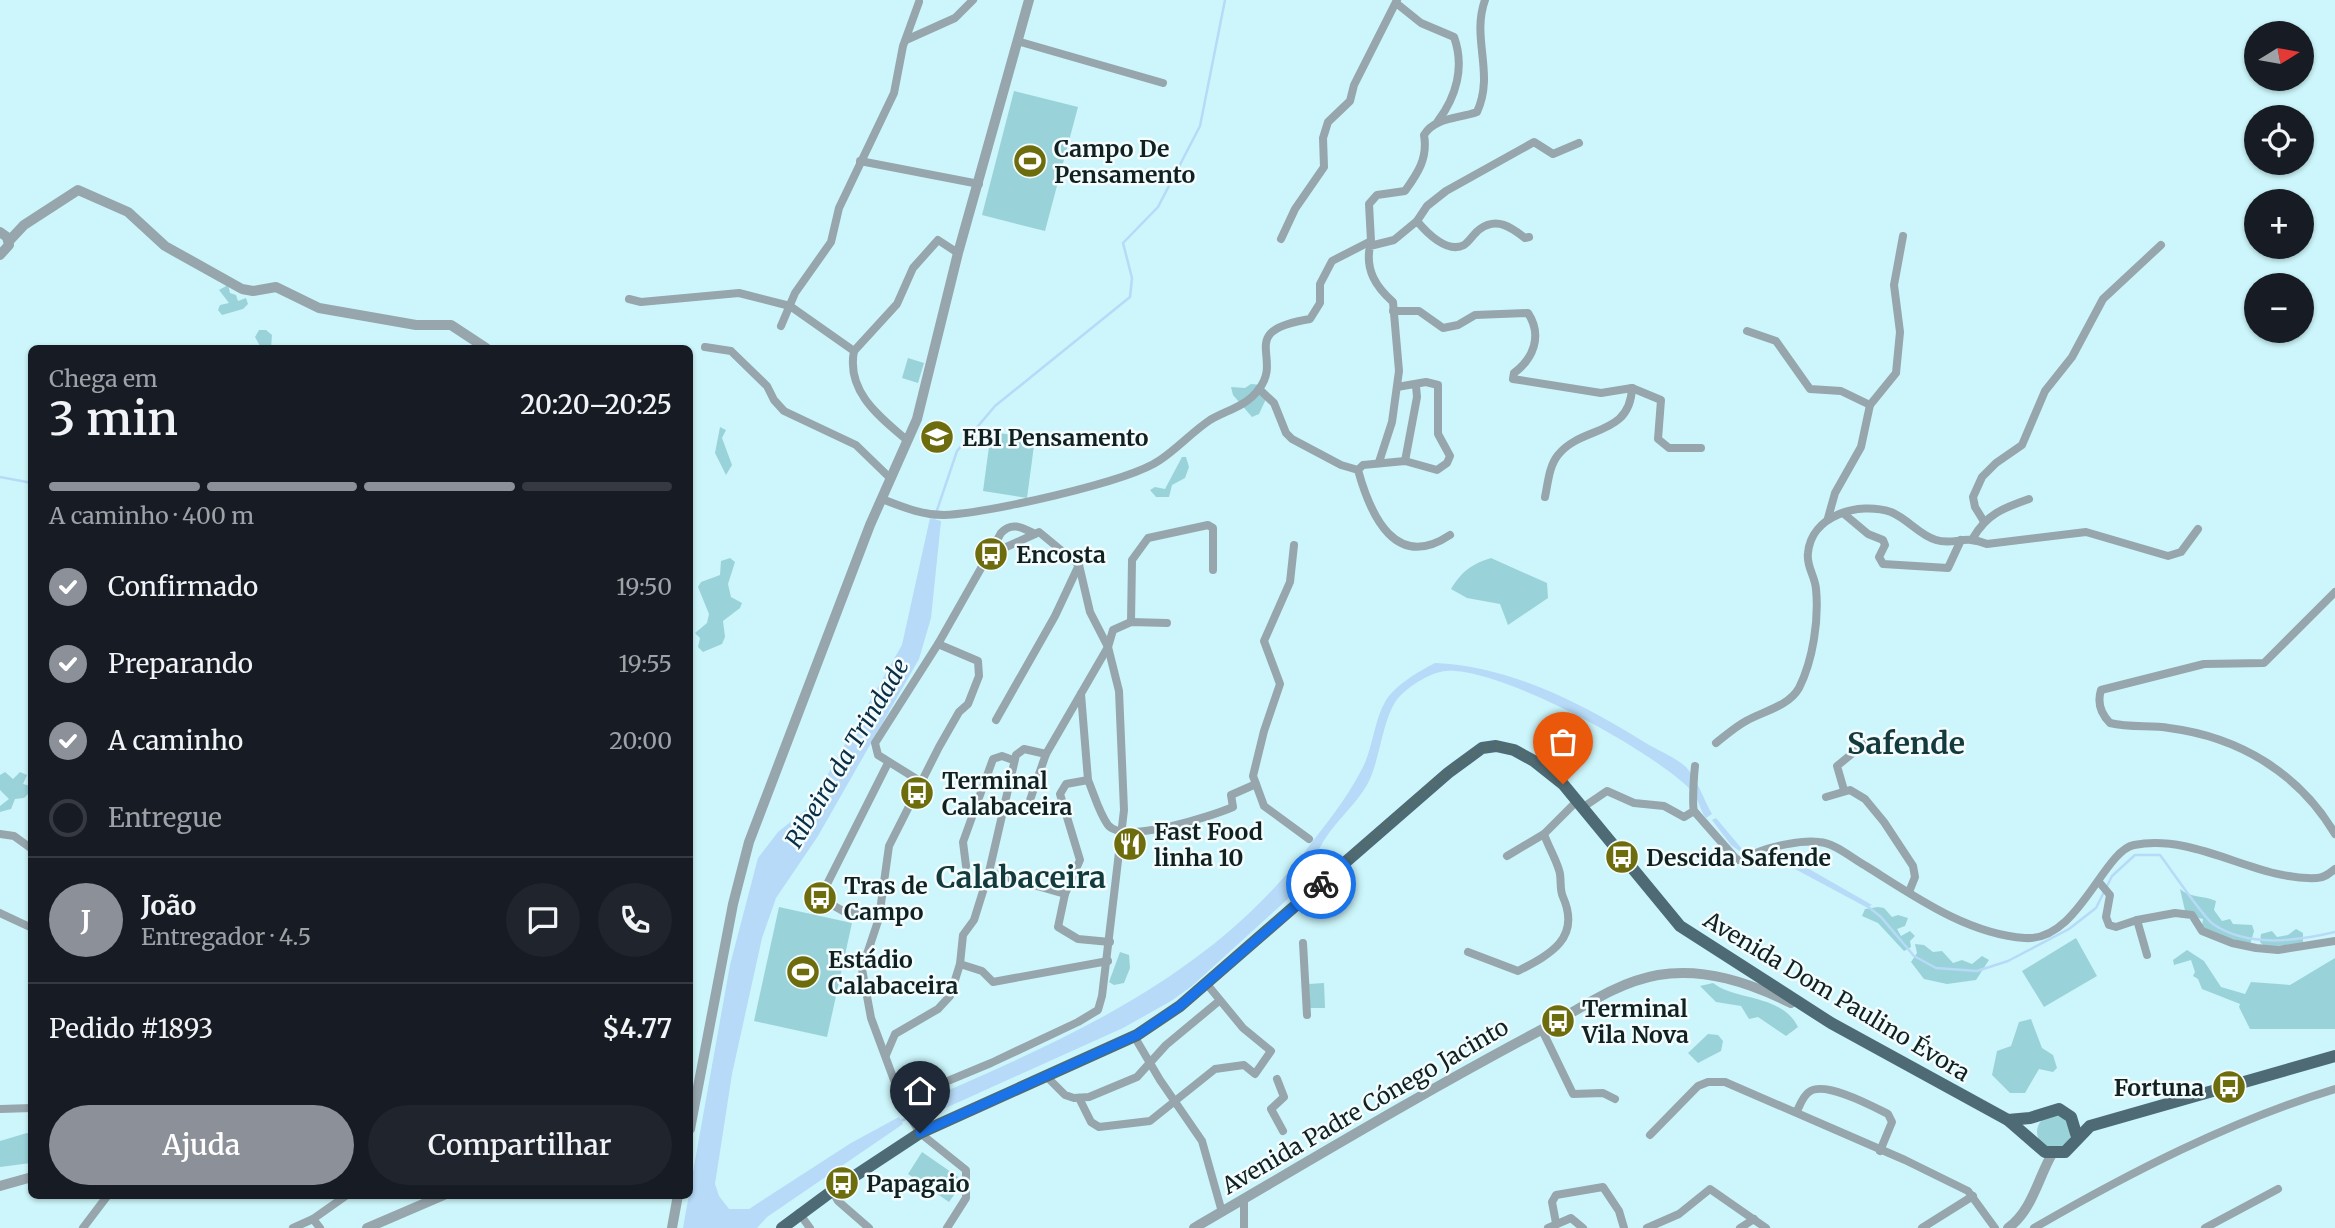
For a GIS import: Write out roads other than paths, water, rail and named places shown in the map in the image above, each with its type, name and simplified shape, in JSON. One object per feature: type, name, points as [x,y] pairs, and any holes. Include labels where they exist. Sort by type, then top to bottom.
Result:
[{"type":"main road","name":"Avenida Dom Paulino Évora","points":[[782,1228],[917,1129],[1046,1076],[1134,1036],[1180,1006],[1448,773],[1482,748],[1496,746],[1514,750],[1547,771],[1580,805],[1680,926],[1831,1023],[2008,1120],[2036,1143]]},
{"type":"main road","points":[[2039,1115],[2032,1128],[2036,1143],[2052,1154],[2070,1148],[2077,1137],[2090,1126],[2335,1056]]},
{"type":"main road","points":[[2008,1120],[2059,1109],[2076,1123],[2090,1126]]},
{"type":"main road","points":[[2076,1123],[2077,1137]]},
{"type":"street","points":[[906,40],[955,18],[973,0]]},
{"type":"street","points":[[693,1095],[733,904],[749,842],[870,524],[919,411],[958,253],[1029,0]]},
{"type":"street","points":[[1438,121],[1458,120],[1477,113],[1481,104],[1486,79],[1480,14],[1485,0]]},
{"type":"street","points":[[781,326],[795,293],[831,242],[839,208],[894,93],[906,40],[919,2]]},
{"type":"street","points":[[1281,239],[1295,209],[1324,167],[1323,138],[1328,122],[1350,101],[1354,85],[1396,2],[1421,23],[1454,37],[1459,58],[1452,103],[1424,135],[1424,160],[1405,191],[1377,195],[1369,204],[1373,237],[1369,266],[1377,287],[1393,302],[1398,349],[1397,387],[1392,422],[1379,462]]},
{"type":"street","points":[[1017,41],[1163,83]]},
{"type":"street","points":[[882,499],[920,513],[945,515],[1044,497],[1125,475],[1159,461],[1201,427],[1244,404],[1259,389],[1266,361],[1266,341],[1272,332],[1287,323],[1310,319],[1320,303],[1320,285],[1332,261],[1370,244],[1394,240],[1418,221],[1427,206],[1446,191],[1534,142],[1553,154],[1579,143]]},
{"type":"street","points":[[860,161],[979,184]]},
{"type":"street","points":[[0,255],[8,249],[9,241],[24,225],[78,190],[128,212],[165,246],[242,289],[253,291],[276,287],[319,308],[416,326],[451,325],[481,345]]},
{"type":"street","points":[[1418,221],[1429,236],[1451,246],[1463,245],[1481,228],[1497,223],[1509,225],[1525,238],[1530,237]]},
{"type":"street","points":[[9,241],[0,232],[24,225]]},
{"type":"street","points":[[1828,518],[1835,493],[1861,447],[1870,405],[1896,373],[1900,332],[1894,285],[1903,236]]},
{"type":"street","points":[[908,441],[872,409],[860,392],[851,367],[854,351],[897,304],[913,268],[938,240],[958,253]]},
{"type":"street","points":[[1983,520],[1975,507],[1973,497],[1982,477],[1996,463],[2022,445],[2045,391],[2072,357],[2103,299],[2161,245]]},
{"type":"street","points":[[629,299],[641,302],[739,293],[790,306],[854,351]]},
{"type":"street","points":[[1393,311],[1406,308],[1419,311],[1443,328],[1458,324],[1475,314],[1528,313],[1533,326],[1534,350],[1527,364],[1514,373],[1513,379],[1601,393],[1632,388],[1661,400],[1658,439],[1668,449],[1701,448]]},
{"type":"street","points":[[1746,331],[1776,341],[1810,389],[1841,391],[1870,405]]},
{"type":"street","points":[[705,347],[731,351],[766,386],[784,411],[856,445],[890,478]]},
{"type":"street","points":[[1358,470],[1363,465],[1379,462],[1405,461],[1437,470],[1447,463],[1450,456],[1438,434],[1438,385],[1426,382],[1416,386],[1397,387]]},
{"type":"street","points":[[1405,461],[1417,397],[1416,386]]},
{"type":"street","points":[[1545,497],[1553,464],[1559,453],[1619,419],[1631,402],[1632,388]]},
{"type":"street","points":[[1259,389],[1274,403],[1286,433],[1292,439],[1342,465],[1358,470]]},
{"type":"street","points":[[1358,470],[1374,512],[1397,542],[1408,548],[1433,546],[1450,535]]},
{"type":"street","points":[[1973,538],[1983,520],[1993,512],[2029,499]]},
{"type":"street","points":[[1716,743],[1743,722],[1785,703],[1799,688],[1809,661],[1815,627],[1816,589],[1807,554],[1820,522],[1828,518],[1864,510],[1889,512],[1939,542],[1973,538],[1987,544],[2086,532],[2174,556],[2181,552],[2198,529]]},
{"type":"street","points":[[1843,513],[1868,534],[1883,540],[1885,545],[1879,557],[1884,564],[1948,568],[1961,540]]},
{"type":"street","points":[[1131,622],[1132,561],[1148,538],[1208,525],[1213,528],[1213,570]]},
{"type":"street","points":[[923,783],[888,763],[875,752],[873,746],[938,644],[1001,533],[1009,526],[1020,527],[1035,534]]},
{"type":"street","points":[[903,1103],[1098,1010],[1108,961],[1122,833],[1119,691],[1108,647],[1090,612],[1079,565],[1039,532],[991,554]]},
{"type":"street","points":[[1294,545],[1290,582],[1264,641],[1280,684],[1255,761],[1256,784],[1264,806],[1309,839]]},
{"type":"street","points":[[996,720],[1055,616],[1079,565]]},
{"type":"street","points":[[2335,592],[2264,663],[2204,664],[2101,690],[2098,698],[2104,717],[2110,723],[2168,727],[2244,748],[2281,771],[2304,792],[2335,834]]},
{"type":"street","points":[[1029,803],[1046,754],[1108,647],[1113,631],[1131,622],[1167,623]]},
{"type":"street","points":[[938,644],[969,656],[980,666],[968,704],[959,712],[946,735],[889,846],[879,918],[864,958],[862,983],[871,1018],[903,1103],[917,1129],[967,1170],[966,1198],[947,1228]]},
{"type":"street","points":[[1081,694],[1088,780],[1109,826],[1122,833],[1199,821],[1233,807],[1231,795],[1256,784]]},
{"type":"street","points":[[1844,790],[1837,766],[1865,743]]},
{"type":"street","points":[[1013,760],[1024,749],[1046,754]]},
{"type":"street","points":[[966,866],[962,842],[993,759],[1002,756],[1013,760]]},
{"type":"street","points":[[886,1055],[895,1034],[943,1004],[950,996],[960,964],[963,935],[974,920],[989,872],[1015,767],[1013,760]]},
{"type":"street","points":[[879,918],[844,911],[820,898],[888,763]]},
{"type":"street","points":[[1507,856],[1544,834],[1580,805],[1607,791],[1634,803],[1664,806],[1684,817],[1692,807],[1697,780],[1695,766]]},
{"type":"street","points":[[1088,780],[1066,784],[1060,794],[1080,860],[1065,894],[1058,927],[1078,939],[1110,942]]},
{"type":"street","points":[[1826,797],[1844,790],[1856,792],[1865,799],[1913,866],[1915,877],[1909,892]]},
{"type":"street","points":[[1692,807],[1737,860],[1755,853],[1821,842],[1967,924],[1999,935],[2029,939],[2054,928],[2076,911],[2122,851],[2133,845],[2162,844],[2197,850],[2288,875],[2319,878],[2335,869]]},
{"type":"street","points":[[0,834],[14,836],[28,846]]},
{"type":"street","points":[[1468,952],[1518,971],[1543,958],[1566,934],[1570,920],[1568,905],[1561,895],[1561,873],[1544,834]]},
{"type":"street","points":[[989,872],[1065,894]]},
{"type":"street","points":[[2099,882],[2110,895],[2106,918],[2109,925],[2116,927],[2175,913],[2192,915],[2202,931],[2232,943],[2256,948],[2278,950],[2335,941]]},
{"type":"street","points":[[0,913],[28,926]]},
{"type":"street","points":[[2137,920],[2147,956]]},
{"type":"street","points":[[1303,943],[1307,1016]]},
{"type":"street","points":[[960,964],[982,971],[993,982],[1108,961]]},
{"type":"street","name":"Avenida Padre Cónego Jacinto","points":[[1194,1228],[1474,1065],[1542,1030],[1612,989],[1634,980],[1681,972],[1710,974],[1762,989],[1831,1023]]},
{"type":"street","points":[[1079,1098],[1091,1122],[1098,1127],[1114,1128],[1150,1121],[1215,1069],[1244,1065],[1255,1074],[1270,1051],[1219,1001],[1206,984]]},
{"type":"street","points":[[1046,1076],[1065,1095],[1079,1098],[1137,1077],[1166,1045],[1219,1001]]},
{"type":"street","points":[[1542,1030],[1573,1094],[1603,1093],[1615,1099]]},
{"type":"street","points":[[1134,1036],[1202,1141],[1222,1212]]},
{"type":"street","points":[[1277,1079],[1285,1093],[1271,1109],[1283,1131]]},
{"type":"street","points":[[1650,1135],[1698,1086],[1708,1082],[1725,1082],[1905,1160],[1973,1196],[1995,1228]]},
{"type":"street","points":[[1797,1111],[1806,1094],[1815,1089],[1837,1092],[1888,1114],[1892,1122],[1880,1151]]},
{"type":"street","points":[[2034,1228],[2095,1192],[2213,1135],[2268,1112],[2335,1089]]},
{"type":"street","points":[[0,1109],[28,1108]]},
{"type":"street","points":[[2036,1143],[2039,1178]]},
{"type":"street","points":[[2008,1228],[2019,1219],[2052,1154]]},
{"type":"street","points":[[0,1186],[28,1178]]},
{"type":"street","points":[[1556,1223],[1552,1202],[1556,1195],[1603,1187],[1619,1211],[1624,1228]]},
{"type":"street","points":[[1647,1228],[1670,1224],[1710,1189],[1766,1228]]},
{"type":"street","points":[[2205,1228],[2278,1189]]},
{"type":"street","points":[[832,1191],[838,1201],[869,1228]]},
{"type":"street","points":[[1922,1228],[1973,1196]]},
{"type":"street","points":[[83,1228],[105,1199]]},
{"type":"street","points":[[293,1228],[313,1219],[341,1199]]},
{"type":"street","points":[[367,1228],[435,1199]]},
{"type":"street","points":[[672,1228],[677,1199]]},
{"type":"street","points":[[1244,1200],[1244,1228]]},
{"type":"street","points":[[799,1213],[810,1228]]},
{"type":"street","points":[[2053,1217],[2058,1228]]},
{"type":"street","points":[[1548,1228],[1572,1218],[1583,1228]]},
{"type":"street","points":[[313,1219],[320,1228]]},
{"type":"street","points":[[1740,1228],[1754,1219]]},
{"type":"water","points":[[930,518],[941,521],[931,618],[919,659],[818,836],[776,898],[762,938],[732,1074],[715,1184],[719,1196],[729,1209],[749,1209],[851,1143],[899,1117],[903,1124],[767,1217],[757,1228],[683,1228],[688,1199],[693,1199],[693,1172],[730,965],[758,858],[778,832],[809,807],[902,645]]},
{"type":"water","points":[[1435,663],[1490,671],[1517,679],[1595,714],[1686,767],[1712,814],[1706,818],[1694,793],[1672,774],[1644,754],[1575,714],[1502,682],[1471,673],[1446,671],[1434,674],[1410,688],[1394,704],[1372,775],[1360,795],[1325,839],[1315,862],[1314,875],[1192,986],[1123,1028],[919,1120],[912,1106],[1020,1058],[1125,1004],[1221,939],[1264,899],[1303,854],[1343,801],[1363,767],[1378,717],[1389,696],[1407,680]]},
{"type":"water","points":[[1716,818],[1742,849],[1754,851],[1745,855],[1731,845],[1712,820]]},
{"type":"water","points":[[1756,854],[1809,869],[1872,905],[1866,907],[1795,869],[1751,858]]},
{"type":"waterway","name":"Ribeira da Trindade","points":[[933,522],[957,451],[995,406],[1130,297],[1132,278],[1123,243],[1158,207],[1200,126],[1225,0]]},
{"type":"waterway","points":[[0,477],[28,482]]},
{"type":"waterway","points":[[1866,905],[1881,917],[1914,956],[1936,968],[1977,971],[2008,961],[2069,929],[2096,908],[2112,876],[2135,855],[2160,855],[2208,920],[2227,932],[2241,937],[2273,940],[2305,938],[2335,932]]},
{"type":"waterway","points":[[899,1122],[918,1113]]},
{"type":"place","name":"Campo De Pensamento","points":[[1030,161]]},
{"type":"place","name":"EBI Pensamento","points":[[937,437]]},
{"type":"place","name":"Encosta","points":[[991,554]]},
{"type":"place","name":"Terminal Calabaceira","points":[[917,793]]},
{"type":"place","name":"Fast Food linha 10","points":[[1130,844]]},
{"type":"place","name":"Descida Safende","points":[[1622,857]]},
{"type":"place","name":"Tras de Campo","points":[[820,898]]},
{"type":"place","name":"Estádio Calabaceira","points":[[803,972]]},
{"type":"place","name":"Terminal Vila Nova","points":[[1558,1021]]},
{"type":"place","name":"Fortuna","points":[[2229,1087]]},
{"type":"place","name":"Papagaio","points":[[842,1183]]},
{"type":"district","name":"Safende","points":[[1906,743]]},
{"type":"district","name":"Calabaceira","points":[[1021,877]]}]
